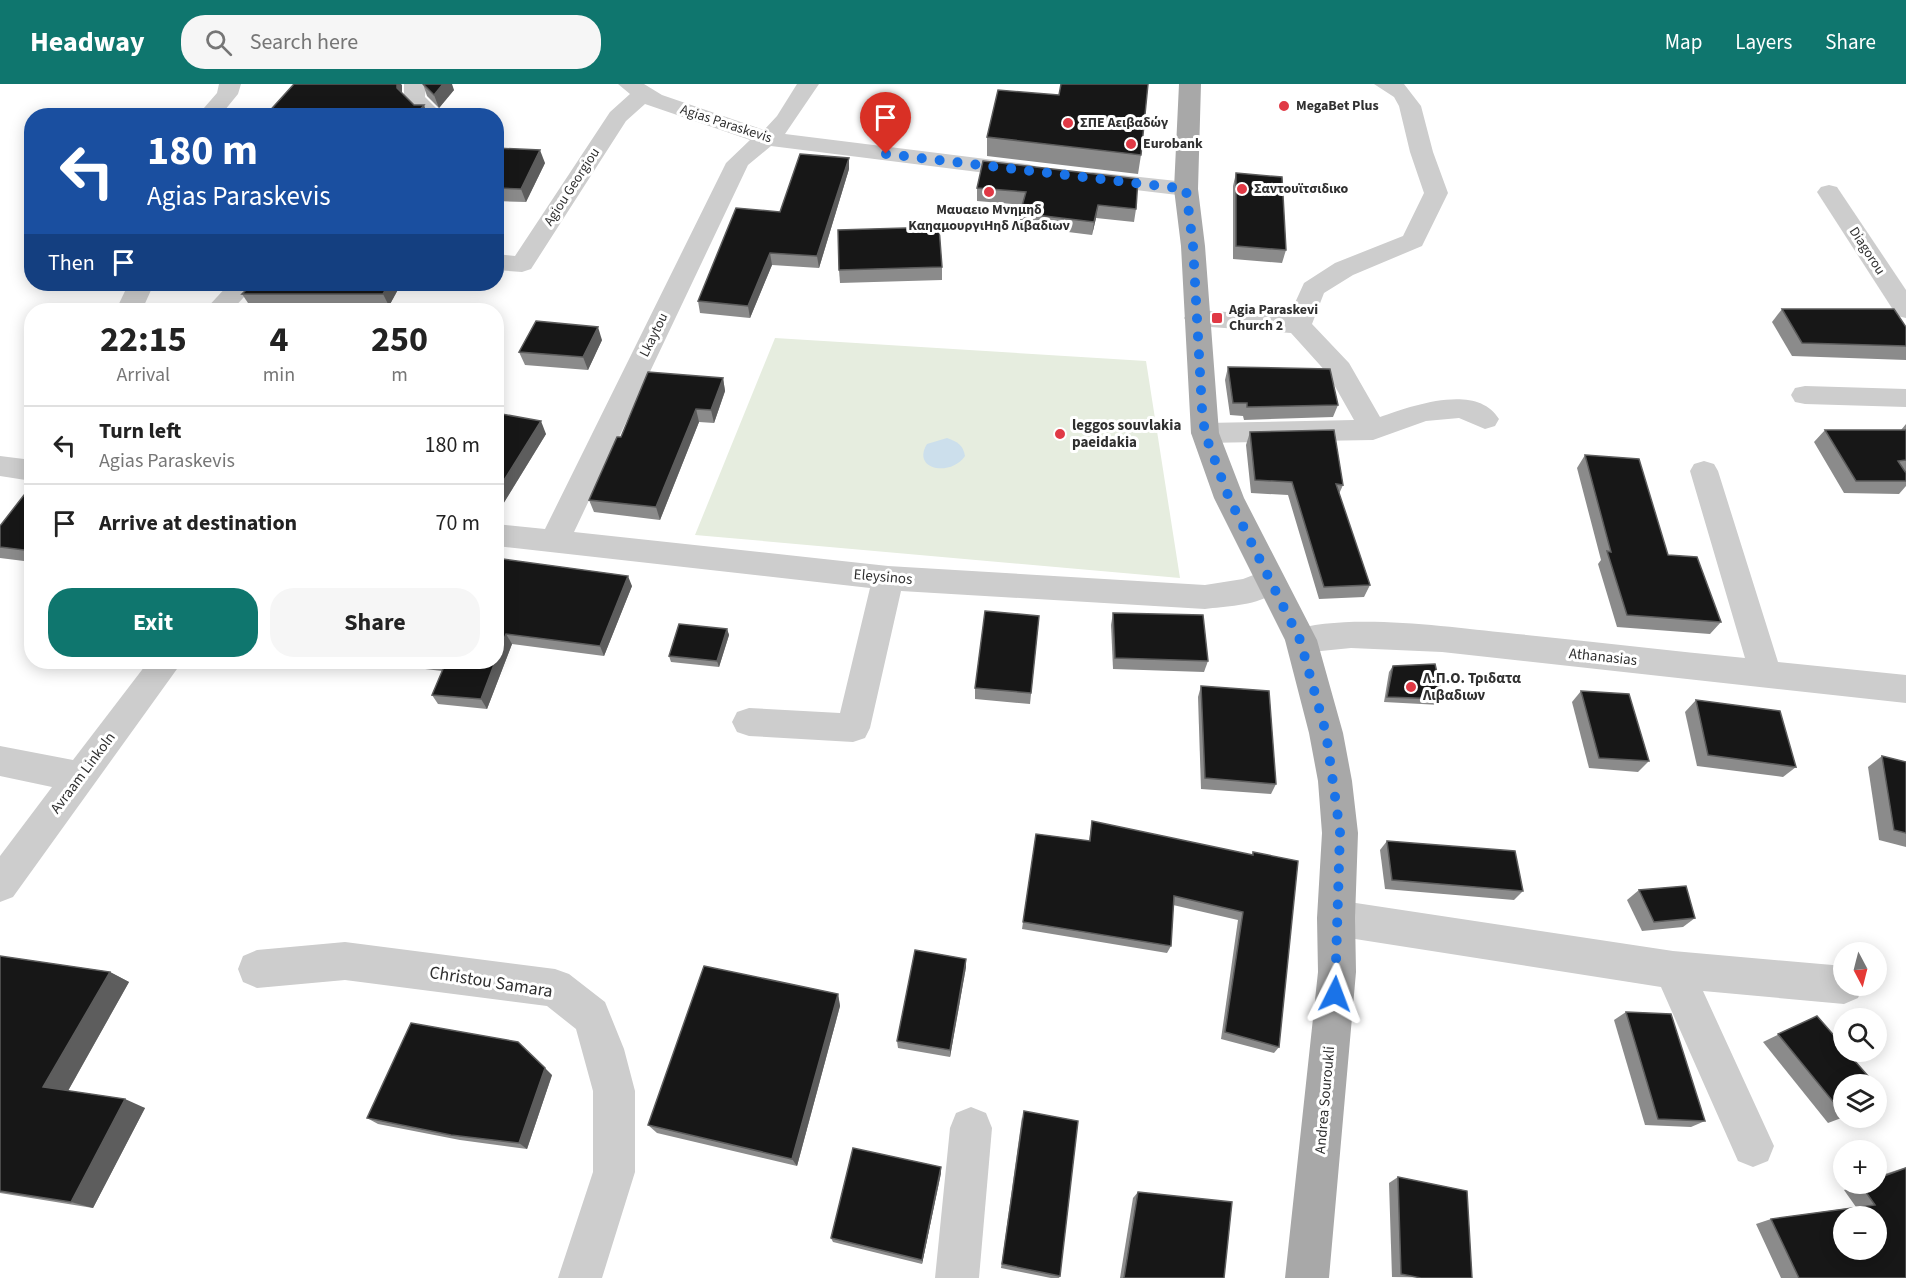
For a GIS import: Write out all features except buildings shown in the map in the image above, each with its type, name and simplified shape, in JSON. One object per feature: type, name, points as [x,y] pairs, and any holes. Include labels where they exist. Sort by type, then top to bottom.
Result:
[{"type":"main road","name":"Andrea Souroukli","points":[[1190,84],[1190,138],[1186,189],[1193,246],[1205,434],[1229,498],[1300,640],[1326,733],[1335,780],[1340,832],[1336,918],[1337,972],[1308,1278]]},
{"type":"street","points":[[215,108],[227,94],[230,84]]},
{"type":"street","points":[[415,84],[413,96],[416,104],[422,108]]},
{"type":"street","name":"Lkaytou","points":[[554,542],[737,162],[746,152],[767,139],[784,121],[808,84]]},
{"type":"street","points":[[1298,325],[1313,288],[1344,269],[1413,241],[1436,193],[1418,139],[1415,113],[1407,98],[1387,84]]},
{"type":"street","name":"Agias Paraskevis","points":[[635,90],[767,139],[1052,174]]},
{"type":"street","name":"Agiou Georgiou","points":[[504,263],[522,264],[635,90]]},
{"type":"street","points":[[1075,177],[1186,189]]},
{"type":"street","name":"Diagorou","points":[[1829,192],[1906,310]]},
{"type":"street","points":[[225,303],[236,291]]},
{"type":"street","points":[[1197,318],[1298,325],[1339,369],[1372,430]]},
{"type":"street","points":[[1804,394],[1906,398]]},
{"type":"street","points":[[1205,434],[1372,430],[1423,412],[1462,408],[1485,419]]},
{"type":"street","points":[[0,466],[24,470]]},
{"type":"street","points":[[1704,471],[1766,675]]},
{"type":"street","name":"Eleysinos","points":[[504,536],[888,578],[1205,597],[1248,591],[1269,581]]},
{"type":"street","points":[[749,722],[853,728],[888,578]]},
{"type":"street","name":"Athanasias","points":[[1300,640],[1351,635],[1442,639],[1906,689]]},
{"type":"street","name":"Avraam Linkoln","points":[[0,885],[161,669]]},
{"type":"street","points":[[0,761],[80,777]]},
{"type":"street","points":[[1336,918],[1672,970],[1833,984]]},
{"type":"street","name":"Christou Samara","points":[[257,969],[345,961],[555,988],[591,1016],[604,1049],[614,1091],[614,1172],[580,1278]]},
{"type":"street","points":[[1672,970],[1753,1146]]},
{"type":"street","points":[[957,1278],[971,1128]]},
{"type":"shaded area","points":[[775,338],[1146,361],[1180,578],[695,535]]},
{"type":"water","points":[[947,438],[959,444],[965,456],[951,467],[935,468],[928,465],[923,453],[927,444]]},
{"type":"place","name":"MegaBet Plus","points":[[1284,106]]},
{"type":"place","name":"ΣΠΕ Αειβαδώγ","points":[[1068,123]]},
{"type":"place","name":"Eurobank","points":[[1131,144]]},
{"type":"place","name":"Σαντουϊτσιδικο","points":[[1242,189]]},
{"type":"place","name":"Μαυαειο Μνημηδ ΚαηαμουργιΗηδ Λιβαδιων","points":[[989,192]]},
{"type":"place","name":"Agia Paraskevi Church 2","points":[[1217,318]]},
{"type":"place","name":"leggos souvlakia paeidakia","points":[[1060,434]]},
{"type":"place","name":"Λ.Π.Ο. Τριδατα Λιβαδιων","points":[[1411,687]]},
{"type":"route","points":[[886,154],[1186,189],[1193,246],[1205,434],[1236,515],[1300,640],[1315,688],[1335,780],[1340,832],[1335,994]]}]
